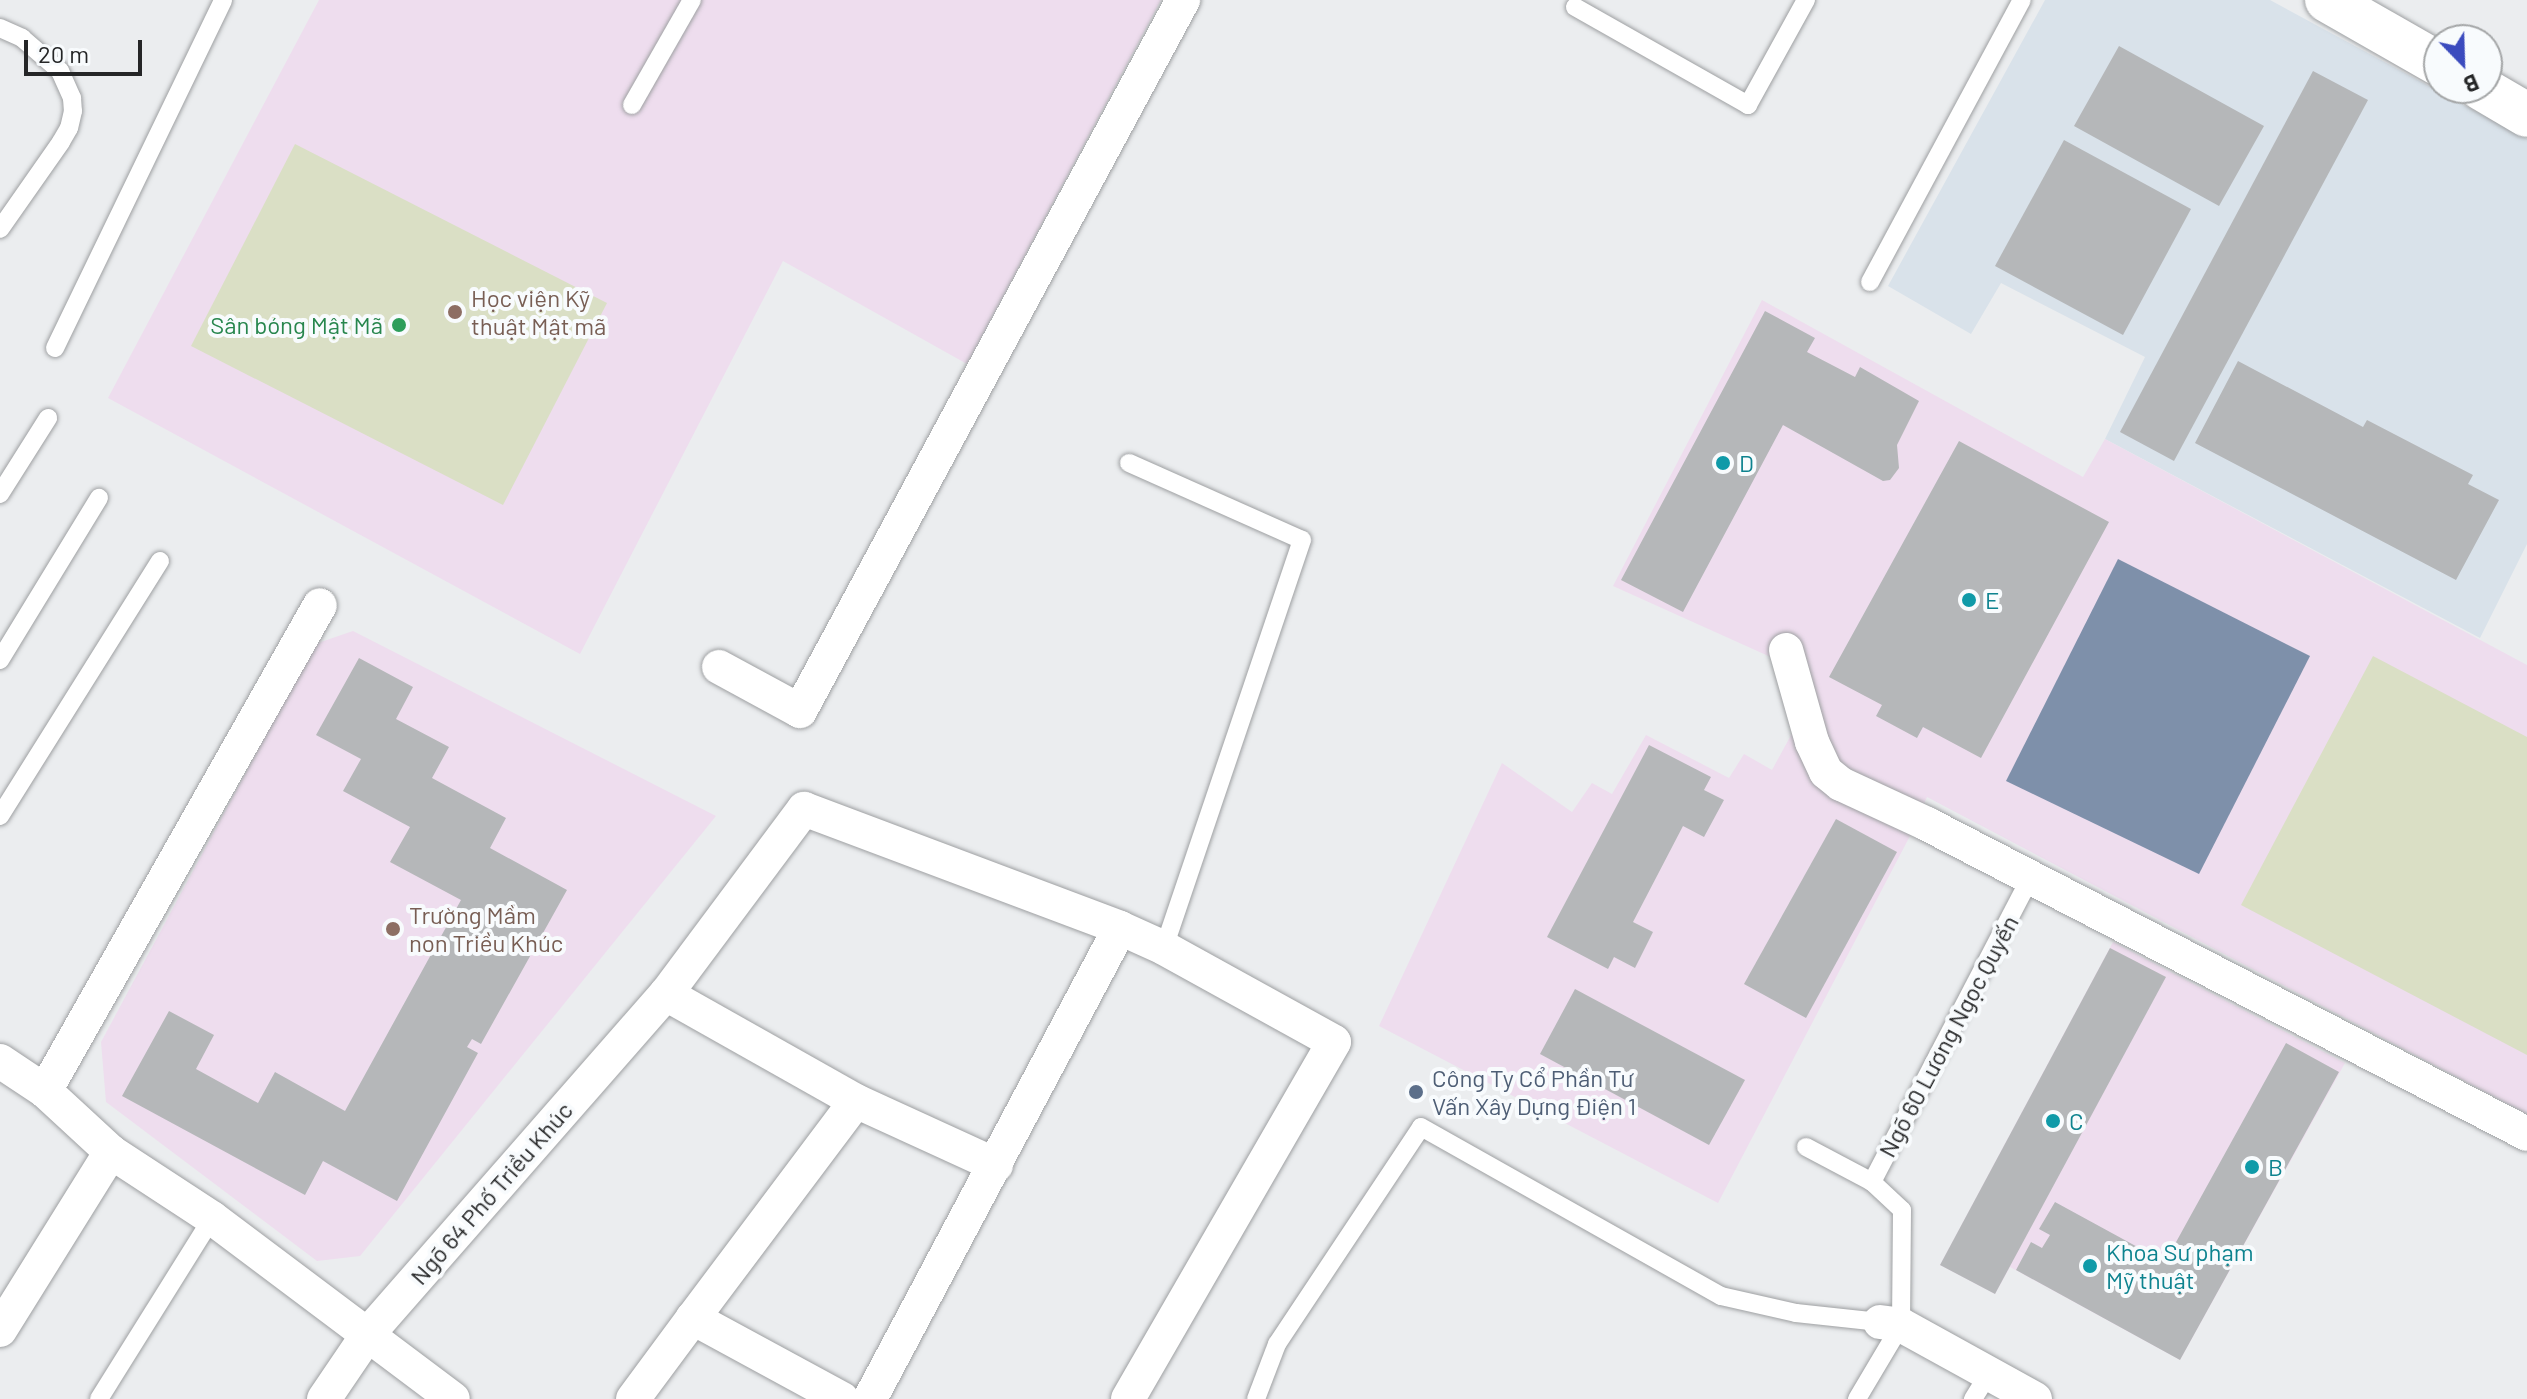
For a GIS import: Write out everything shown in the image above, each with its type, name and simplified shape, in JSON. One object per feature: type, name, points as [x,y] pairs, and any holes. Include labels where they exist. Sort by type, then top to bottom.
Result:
[{"type":"street","points":[[719,667],[800,711],[1183,0]]},
{"type":"street","points":[[2327,0],[2423,55]]},
{"type":"street","points":[[2503,101],[2527,115]]},
{"type":"street","points":[[45,1091],[320,605]]},
{"type":"street","points":[[1786,650],[1797,698],[1826,772],[1841,784],[2527,1134]]},
{"type":"street","name":"Ngõ 64 Phố Triều Khúc","points":[[324,1399],[368,1334],[666,994],[804,809],[1120,928]]},
{"type":"street","points":[[870,1399],[1120,928],[1164,948],[1334,1042],[1128,1399]]},
{"type":"street","points":[[666,994],[856,1101],[996,1165]]},
{"type":"street","points":[[0,1061],[45,1091],[111,1152],[212,1218],[453,1399]]},
{"type":"street","points":[[633,1399],[856,1101]]},
{"type":"street","points":[[0,1330],[111,1152]]},
{"type":"street","points":[[693,1318],[842,1399]]},
{"type":"street","points":[[1891,1323],[1982,1385],[2035,1399]]},
{"type":"lane","points":[[55,348],[223,0]]},
{"type":"lane","points":[[632,105],[692,0]]},
{"type":"lane","points":[[1572,2],[1748,105],[1806,0]]},
{"type":"lane","points":[[1870,282],[2022,0]]},
{"type":"lane","points":[[0,28],[22,38],[48,57],[60,71],[72,98],[69,128],[0,229]]},
{"type":"lane","points":[[0,494],[48,418]]},
{"type":"lane","points":[[1129,463],[1302,540],[1164,948]]},
{"type":"lane","points":[[0,660],[99,498]]},
{"type":"lane","points":[[0,816],[160,561]]},
{"type":"lane","name":"Ngõ 60 Lương Ngọc Quyến","points":[[1891,1323],[1902,1210],[1872,1182],[2030,879]]},
{"type":"lane","points":[[1256,1399],[1277,1344],[1421,1127],[1721,1296],[1796,1313],[1891,1323],[1857,1399]]},
{"type":"lane","points":[[1806,1147],[1872,1182]]},
{"type":"lane","points":[[99,1399],[212,1218]]},
{"type":"shaded area","name":"Học viện Kỹ thuật Mật mã","points":[[319,0],[1161,0],[967,364],[783,261],[580,654],[108,398]]},
{"type":"shaded area","points":[[2045,0],[2270,0],[2423,83],[2423,104],[2462,104],[2527,139],[2527,544],[2480,638],[2105,439],[2145,357],[2001,283],[1971,334],[1888,286]]},
{"type":"shaded area","points":[[1762,300],[2083,477],[2105,439],[2527,665],[2527,1114],[1927,797],[1911,834],[1718,1203],[1379,1026],[1502,763],[1572,812],[1592,783],[1612,794],[1646,735],[1729,778],[1744,754],[1772,770],[1808,704],[1784,663],[1613,586]]},
{"type":"shaded area","name":"Trường Mầm non Triều Khúc","points":[[353,631],[716,816],[360,1256],[317,1261],[106,1102],[101,1042],[315,644]]},
{"type":"shaded area","points":[[2113,942],[2345,1063],[2180,1360],[2010,1267],[1995,1294],[1940,1265]]},
{"type":"green space","name":"Sân bóng Mật Mã","points":[[295,144],[607,303],[503,505],[191,346]]},
{"type":"green space","points":[[2373,656],[2527,737],[2527,1055],[2241,905]]},
{"type":"water","points":[[2118,559],[2310,656],[2199,874],[2006,781]]},
{"type":"building","points":[[2119,46],[2264,126],[2219,206],[2074,126]]},
{"type":"building","points":[[2313,71],[2368,100],[2174,461],[2120,432]]},
{"type":"building","points":[[2064,140],[2191,209],[2123,335],[1995,266]]},
{"type":"building","name":"D","points":[[1765,311],[1815,338],[1807,352],[1855,377],[1860,367],[1919,401],[1897,445],[1899,468],[1890,480],[1883,481],[1783,425],[1683,612],[1621,580]]},
{"type":"building","points":[[2238,361],[2363,427],[2367,420],[2473,475],[2468,484],[2499,500],[2456,580],[2195,443]]},
{"type":"building","name":"E","points":[[1959,441],[2109,522],[1981,758],[1923,727],[1917,738],[1876,716],[1882,705],[1829,677]]},
{"type":"building","points":[[359,658],[413,687],[396,719],[449,747],[432,778],[506,818],[490,848],[567,890],[481,1044],[472,1039],[467,1047],[478,1053],[397,1201],[323,1161],[305,1195],[122,1096],[169,1011],[214,1035],[196,1069],[258,1103],[275,1072],[345,1111],[461,900],[390,862],[410,827],[343,791],[361,759],[316,735]]},
{"type":"building","points":[[1649,745],[1711,777],[1704,790],[1724,800],[1704,837],[1683,826],[1633,922],[1653,932],[1635,968],[1614,957],[1608,969],[1547,937]]},
{"type":"building","points":[[1836,819],[1897,852],[1806,1018],[1744,984]]},
{"type":"building","name":"C","points":[[2110,948],[2166,977],[1995,1294],[1940,1265]]},
{"type":"building","points":[[1575,989],[1745,1080],[1709,1145],[1540,1054]]},
{"type":"building","name":"B","points":[[2286,1043],[2339,1072],[2180,1360],[2016,1270],[2031,1242],[2042,1248],[2050,1235],[2039,1229],[2055,1202],[2165,1262]]},
{"type":"place","name":"Học viện Kỹ thuật Mật mã","points":[[455,312]]},
{"type":"place","name":"Sân bóng Mật Mã","points":[[399,325]]},
{"type":"place","name":"D","points":[[1723,463]]},
{"type":"place","name":"E","points":[[1969,600]]},
{"type":"place","name":"Trường Mầm non Triều Khúc","points":[[393,929]]},
{"type":"place","name":"Công Ty Cổ Phần Tư Vấn Xây Dựng Điện 1","points":[[1416,1092]]},
{"type":"place","name":"C","points":[[2053,1121]]},
{"type":"place","name":"B","points":[[2252,1167]]},
{"type":"place","name":"Khoa Sư phạm Mỹ thuật","points":[[2090,1266]]}]
